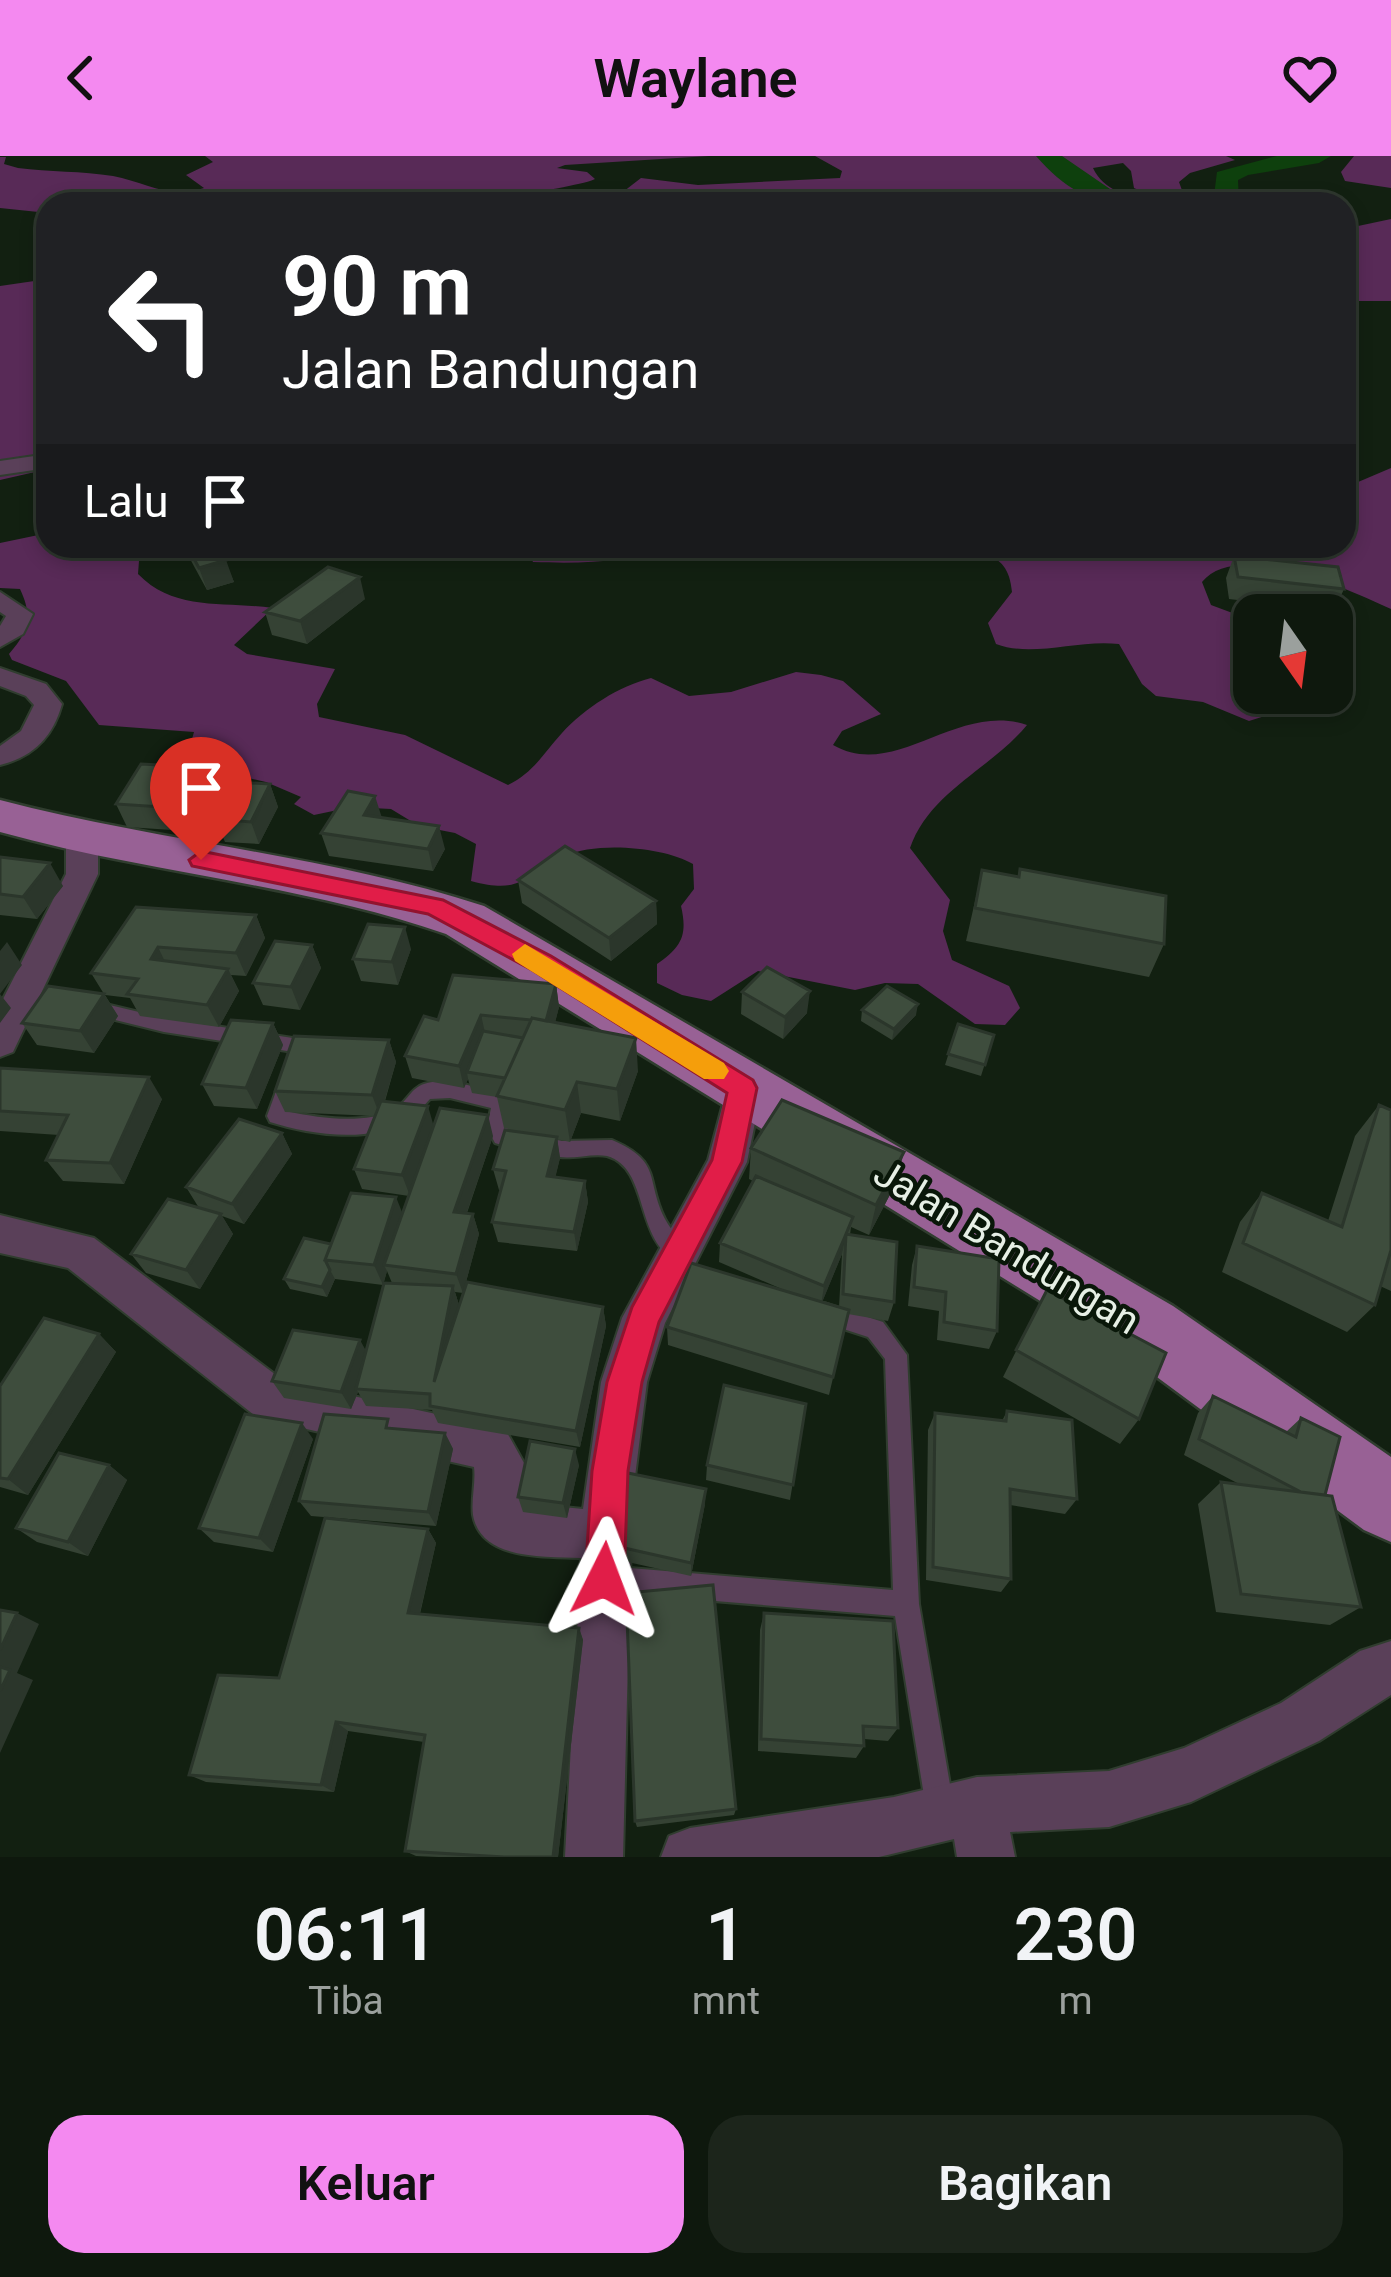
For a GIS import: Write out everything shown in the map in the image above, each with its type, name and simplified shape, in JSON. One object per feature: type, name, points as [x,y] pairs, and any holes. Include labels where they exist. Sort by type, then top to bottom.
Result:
[{"type":"main road","name":"Jalan Bandungan","points":[[0,816],[82,838],[434,906],[542,963],[742,1088],[1148,1329],[1391,1503]]},
{"type":"street","points":[[0,468],[36,463]]},
{"type":"street","points":[[0,600],[20,614],[14,628],[0,639]]},
{"type":"street","points":[[0,676],[36,690],[49,704],[44,721],[17,752],[0,756]]},
{"type":"street","points":[[0,1042],[44,997],[82,874],[82,838]]},
{"type":"street","points":[[594,1857],[610,1471],[625,1382],[644,1318],[680,1263],[727,1162],[742,1088]]},
{"type":"street","points":[[0,1234],[80,1251],[274,1402],[488,1445],[500,1463],[498,1515],[516,1529],[606,1557]]},
{"type":"street","points":[[690,1857],[968,1826],[1108,1799],[1191,1774],[1300,1722],[1378,1670],[1391,1668]]},
{"type":"lane","points":[[44,997],[164,1025],[292,1044],[300,1051],[277,1116],[291,1121],[382,1122],[406,1114],[426,1091],[450,1090],[502,1103],[497,1128],[502,1137],[562,1149],[613,1148],[641,1169],[656,1223],[680,1263]]},
{"type":"lane","points":[[804,1306],[875,1329],[896,1355],[906,1604],[968,1826]]},
{"type":"lane","points":[[606,1557],[906,1604]]},
{"type":"shaded area","points":[[205,156],[709,156],[565,165],[557,168],[587,172],[595,179],[534,192],[180,192],[204,188],[186,175],[213,162]]},
{"type":"shaded area","points":[[815,156],[1226,156],[1235,160],[1190,173],[1179,182],[1183,192],[1134,188],[1131,171],[1123,163],[1093,168],[1120,192],[623,192],[641,178],[698,185],[840,178],[842,171]]},
{"type":"shaded area","points":[[1354,156],[1391,156],[1391,188],[1345,181],[1341,172]]},
{"type":"shaded area","points":[[0,157],[6,157],[4,164],[18,168],[113,176],[180,192],[36,192],[36,212],[0,208]]},
{"type":"shaded area","points":[[1391,219],[1391,301],[1356,301],[1356,226]]},
{"type":"shaded area","points":[[36,281],[36,472],[0,480],[0,286]]},
{"type":"shaded area","points":[[1391,468],[1391,609],[1323,581],[1267,566],[1219,570],[1202,582],[1211,605],[1233,613],[1233,714],[1268,714],[1249,721],[1203,702],[1156,696],[1142,684],[1119,644],[1010,648],[996,644],[988,623],[1012,592],[1004,566],[994,558],[1356,558],[1356,483]]},
{"type":"shaded area","points":[[36,536],[36,558],[145,558],[139,561],[138,574],[168,594],[201,603],[273,608],[234,645],[247,654],[335,669],[317,704],[319,717],[405,735],[508,785],[532,768],[592,707],[651,678],[689,696],[731,692],[796,672],[843,681],[881,714],[842,731],[833,745],[856,753],[880,754],[976,723],[1001,720],[1027,725],[946,796],[919,828],[910,848],[950,900],[943,931],[952,960],[1009,986],[1020,1008],[1005,1025],[975,1024],[918,984],[885,983],[855,990],[758,971],[711,1001],[682,995],[657,983],[657,964],[681,940],[681,906],[694,889],[693,864],[666,853],[594,849],[565,856],[512,885],[488,885],[471,881],[476,844],[455,833],[419,826],[391,809],[352,807],[314,815],[294,804],[301,797],[266,782],[185,764],[194,732],[99,725],[66,681],[12,660],[9,654],[25,631],[28,616],[20,589],[0,588],[0,543]]},
{"type":"shaded area","points":[[531,558],[627,558],[571,563],[533,562]]},
{"type":"building","points":[[194,558],[226,560],[199,568]]},
{"type":"building","points":[[1234,558],[1338,567],[1344,589],[1238,577]]},
{"type":"building","points":[[328,567],[360,577],[300,621],[265,612]]},
{"type":"building","points":[[141,764],[215,768],[192,809],[116,804]]},
{"type":"building","points":[[219,780],[246,781],[236,782],[224,802],[207,801]]},
{"type":"building","points":[[236,782],[270,784],[251,822],[215,819]]},
{"type":"building","points":[[348,791],[375,796],[364,815],[439,826],[428,849],[321,833]]},
{"type":"building","points":[[565,846],[656,901],[609,938],[518,880]]},
{"type":"building","points":[[0,857],[50,863],[23,897],[0,894]]},
{"type":"building","points":[[1020,869],[1166,896],[1164,944],[975,908],[982,870],[1019,877]]},
{"type":"building","points":[[136,907],[256,915],[236,953],[158,947],[151,959],[228,969],[207,1005],[127,994],[138,979],[91,973]]},
{"type":"building","points":[[368,924],[405,927],[392,962],[353,959]]},
{"type":"building","points":[[275,941],[312,945],[291,987],[253,983]]},
{"type":"building","points":[[767,967],[810,991],[785,1017],[742,992]]},
{"type":"building","points":[[453,975],[556,984],[546,1021],[481,1015],[459,1066],[405,1056],[424,1016],[438,1020]]},
{"type":"building","points":[[48,986],[104,994],[80,1031],[22,1023]]},
{"type":"building","points":[[887,986],[918,1004],[894,1029],[862,1010]]},
{"type":"building","points":[[532,1018],[636,1038],[617,1089],[577,1082],[565,1110],[497,1096]]},
{"type":"building","points":[[231,1020],[273,1023],[246,1088],[202,1084]]},
{"type":"building","points":[[958,1024],[994,1035],[985,1065],[948,1054]]},
{"type":"building","points":[[483,1031],[523,1038],[505,1078],[467,1072]]},
{"type":"building","points":[[294,1036],[389,1040],[372,1095],[275,1091]]},
{"type":"building","points":[[0,1068],[149,1077],[110,1163],[46,1160],[68,1115],[0,1111]]},
{"type":"building","points":[[782,1100],[904,1152],[876,1205],[751,1148]]},
{"type":"building","points":[[381,1101],[428,1106],[402,1175],[354,1169]]},
{"type":"building","points":[[1379,1105],[1391,1110],[1391,1250],[1375,1305],[1243,1243],[1262,1193],[1342,1227]]},
{"type":"building","points":[[440,1108],[488,1115],[454,1212],[473,1214],[456,1274],[384,1265]]},
{"type":"building","points":[[239,1119],[282,1133],[232,1204],[186,1187]]},
{"type":"building","points":[[505,1130],[557,1137],[547,1176],[585,1181],[574,1232],[492,1222],[506,1171],[493,1169]]},
{"type":"building","points":[[756,1176],[853,1217],[824,1286],[720,1243]]},
{"type":"building","points":[[351,1193],[396,1197],[374,1265],[325,1260]]},
{"type":"building","points":[[168,1199],[221,1214],[186,1270],[131,1254]]},
{"type":"building","points":[[846,1234],[897,1242],[894,1302],[843,1294]]},
{"type":"building","points":[[304,1238],[331,1244],[325,1260],[330,1270],[322,1287],[284,1279]]},
{"type":"building","points":[[917,1246],[999,1259],[997,1331],[944,1322],[946,1292],[914,1287]]},
{"type":"building","points":[[691,1263],[849,1310],[833,1377],[667,1327]]},
{"type":"building","points":[[467,1282],[603,1307],[576,1431],[430,1406],[430,1394],[356,1389],[384,1283],[453,1286],[434,1382]]},
{"type":"building","points":[[1047,1290],[1166,1353],[1139,1419],[1016,1350]]},
{"type":"building","points":[[44,1318],[99,1334],[8,1479],[0,1478],[0,1386]]},
{"type":"building","points":[[293,1330],[360,1340],[341,1392],[272,1381]]},
{"type":"building","points":[[724,1385],[806,1404],[793,1485],[707,1465]]},
{"type":"building","points":[[1213,1396],[1296,1437],[1301,1418],[1340,1437],[1325,1495],[1301,1492],[1199,1439]]},
{"type":"building","points":[[1007,1411],[1072,1420],[1077,1499],[1010,1489],[1011,1579],[933,1567],[935,1413],[1006,1421]]},
{"type":"building","points":[[245,1414],[302,1423],[259,1538],[199,1528]]},
{"type":"building","points":[[324,1414],[388,1419],[386,1428],[445,1433],[428,1512],[299,1501]]},
{"type":"building","points":[[530,1441],[575,1449],[563,1503],[518,1497]]},
{"type":"building","points":[[59,1453],[109,1465],[68,1542],[16,1528]]},
{"type":"building","points":[[628,1473],[706,1489],[691,1563],[611,1545]]},
{"type":"building","points":[[1221,1482],[1332,1496],[1361,1607],[1241,1594]]},
{"type":"building","points":[[325,1518],[428,1529],[408,1613],[579,1628],[553,1857],[405,1851],[425,1735],[336,1722],[321,1785],[189,1775],[218,1675],[279,1678]]},
{"type":"building","points":[[713,1585],[736,1809],[635,1821],[626,1593]]},
{"type":"building","points":[[0,1610],[17,1613],[0,1650]]},
{"type":"building","points":[[764,1613],[893,1621],[898,1728],[863,1726],[864,1746],[761,1739]]},
{"type":"building","points":[[0,1667],[10,1670],[0,1691]]},
{"type":"waterway","points":[[1048,156],[1097,192]]},
{"type":"waterway","points":[[1226,192],[1226,177],[1242,169],[1319,156]]},
{"type":"slow traffic","points":[[525,954],[714,1071]]},
{"type":"route","points":[[201,860],[434,906],[542,963],[742,1088],[727,1162],[644,1318],[625,1382],[610,1471],[604,1579]]}]
